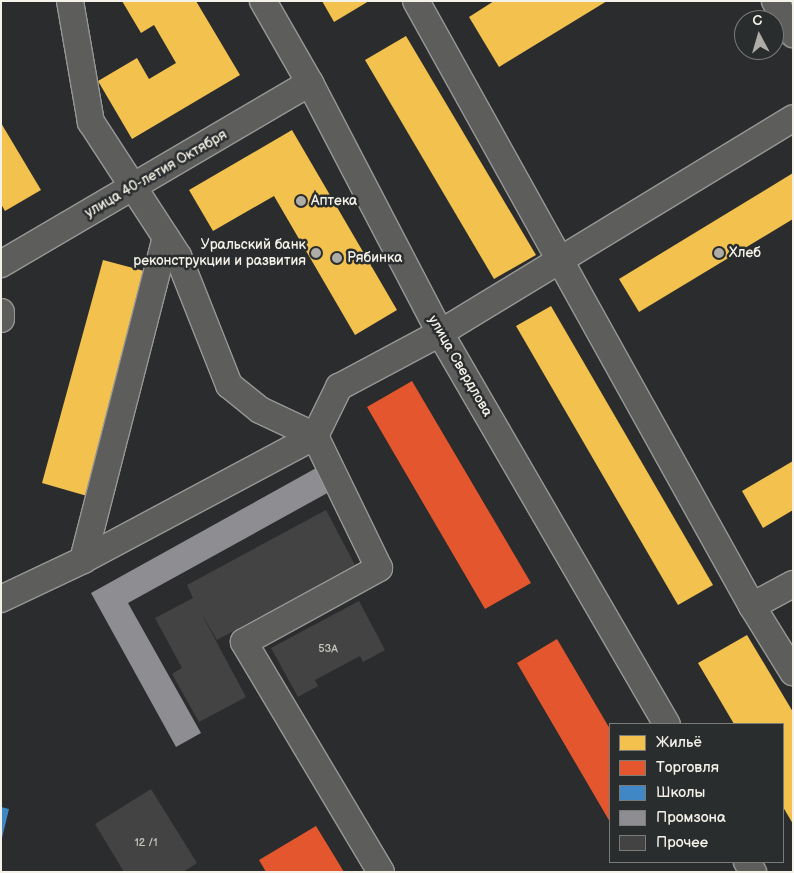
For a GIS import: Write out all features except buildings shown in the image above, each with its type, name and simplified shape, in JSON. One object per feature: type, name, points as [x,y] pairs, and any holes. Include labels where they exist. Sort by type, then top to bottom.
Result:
[{"type":"street","points":[[70,1],[91,122],[178,256],[229,385],[260,410],[315,436],[379,568],[244,642],[381,872]]},
{"type":"street","name":"улица Свердлова","points":[[263,1],[310,83],[440,333],[667,723]]},
{"type":"street","points":[[416,1],[558,261],[752,606],[793,672]]},
{"type":"street","points":[[775,1],[793,34]]},
{"type":"street","name":"улица 40-летия Октября","points":[[1,264],[310,83]]},
{"type":"street","points":[[1,599],[82,560],[315,436],[339,387],[440,333],[793,118]]},
{"type":"street","points":[[82,560],[166,237]]},
{"type":"street","points":[[1,312],[1,320]]},
{"type":"street","points":[[752,606],[793,584]]},
{"type":"place","name":"Аптека","points":[[301,201]]},
{"type":"place","name":"Уральский банк реконструкции и развития","points":[[316,253]]},
{"type":"place","name":"Хлеб","points":[[719,253]]},
{"type":"place","name":"Рябинка","points":[[337,258]]}]
